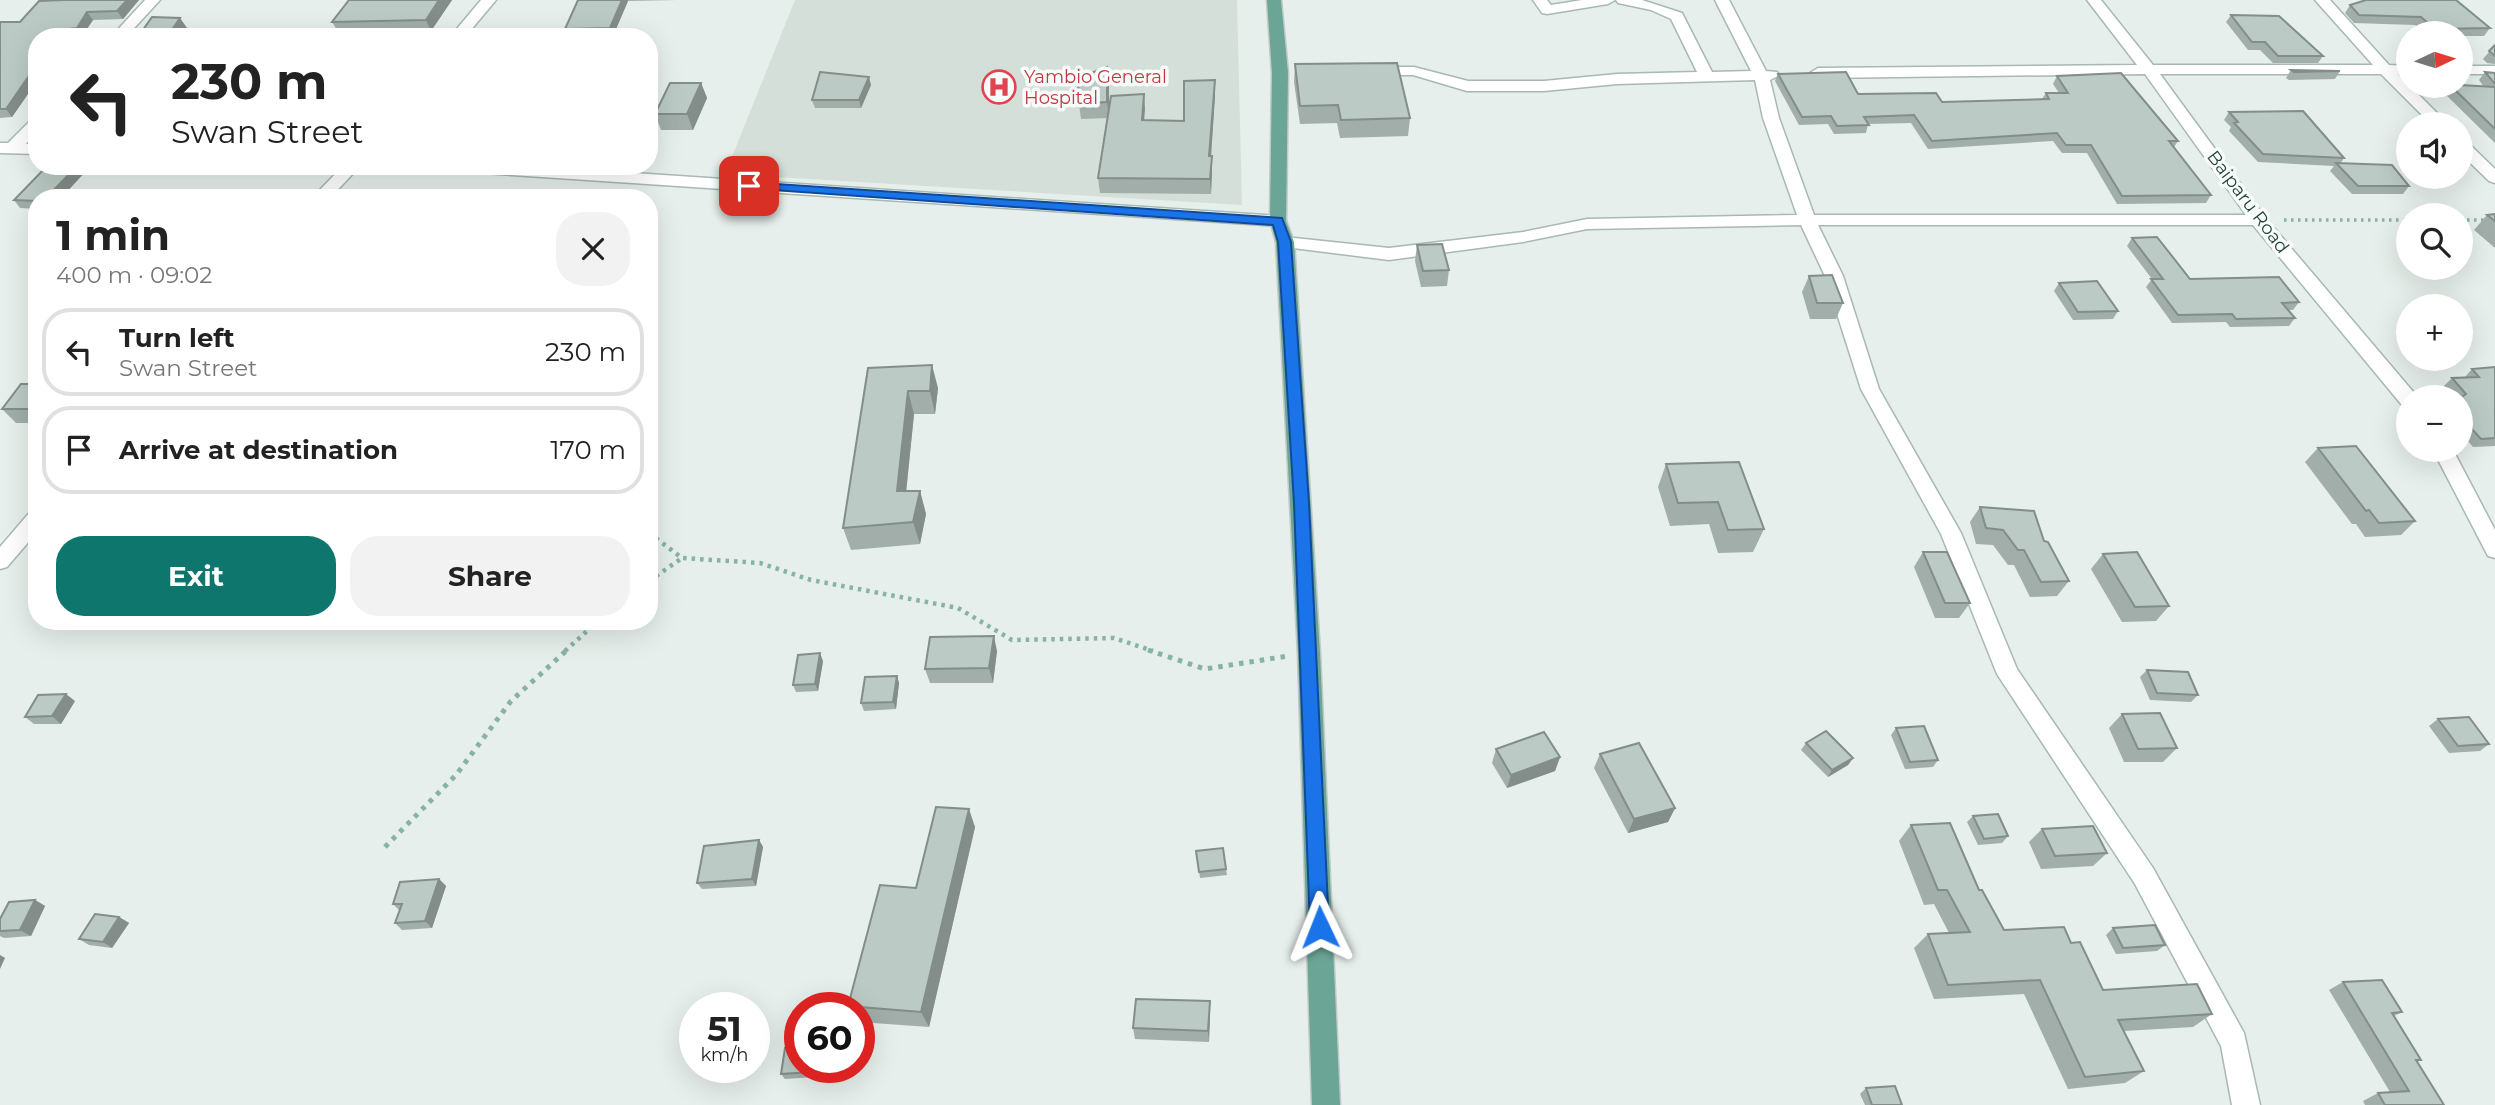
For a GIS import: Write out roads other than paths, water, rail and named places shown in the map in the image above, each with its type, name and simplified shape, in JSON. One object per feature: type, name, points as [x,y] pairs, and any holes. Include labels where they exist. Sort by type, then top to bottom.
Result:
[{"type":"main road","points":[[1274,0],[1286,73],[1278,221],[1285,242],[1309,653],[1326,1105]]},
{"type":"street","points":[[127,28],[153,0]]},
{"type":"street","points":[[465,28],[489,0]]},
{"type":"street","points":[[1540,0],[1547,10],[1608,0]]},
{"type":"street","points":[[1623,0],[1655,7],[1677,16],[1707,77]]},
{"type":"street","points":[[1722,0],[1761,75],[1771,118],[1807,220],[1835,276],[1870,389],[1951,533],[2008,674],[2144,876],[2234,1043],[2246,1105]]},
{"type":"street","name":"Baiparu Road","points":[[2094,0],[2258,220],[2396,385]]},
{"type":"street","points":[[2322,0],[2385,70],[2428,112]]},
{"type":"street","points":[[1352,71],[1413,71],[1467,86],[1544,86],[1617,79],[1918,71],[2396,70]]},
{"type":"street","points":[[2473,70],[2495,70]]},
{"type":"street","points":[[6,148],[28,130]]},
{"type":"street","points":[[6,148],[28,149]]},
{"type":"street","points":[[2473,157],[2495,178]]},
{"type":"street","points":[[329,189],[343,175]]},
{"type":"street","points":[[587,175],[1278,221]]},
{"type":"street","points":[[1285,242],[1389,254],[1523,237],[1587,223],[2258,220]]},
{"type":"street","points":[[2449,462],[2495,550]]},
{"type":"street","points":[[0,561],[28,528]]},
{"type":"place","name":"Yambio General Hospital","points":[[999,87]]}]
